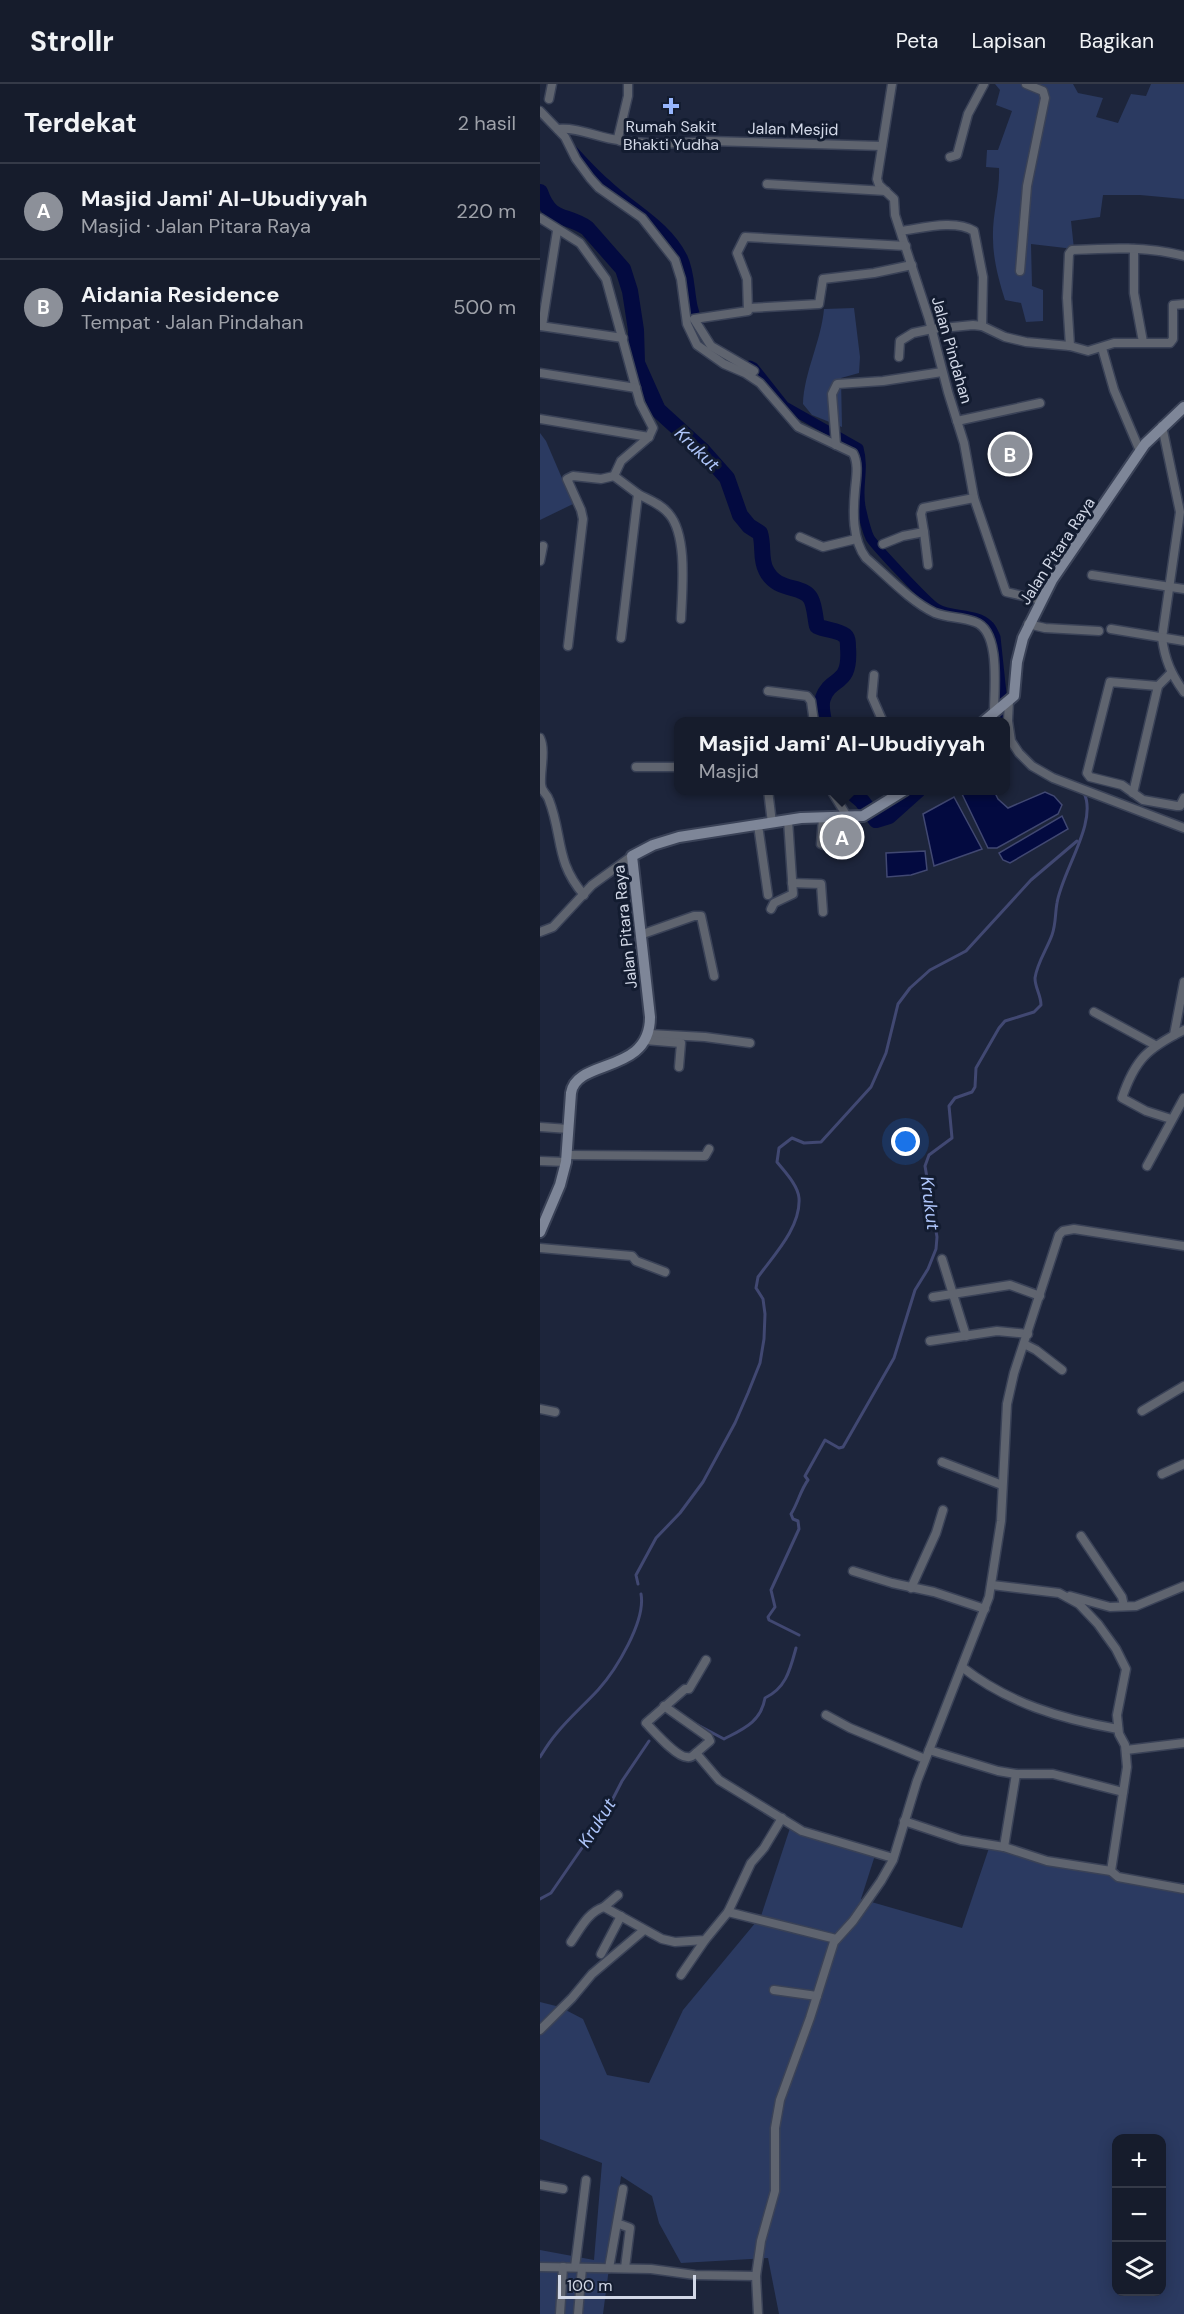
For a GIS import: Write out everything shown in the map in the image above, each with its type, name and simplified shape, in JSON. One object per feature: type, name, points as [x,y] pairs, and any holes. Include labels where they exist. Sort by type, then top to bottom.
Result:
[{"type":"main road","name":"Jalan Pitara Raya","points":[[1002,706],[1015,694],[1019,652],[1028,624],[1065,559],[1140,451],[1162,426],[1184,407]]},
{"type":"main road","points":[[989,717],[1002,706]]},
{"type":"main road","name":"Jalan Pitara Raya","points":[[647,1037],[650,1017],[632,856],[653,845],[680,837],[788,820],[868,815],[898,795]]},
{"type":"main road","points":[[540,1232],[560,1185],[567,1158],[572,1089],[576,1080],[623,1059],[647,1037]]},
{"type":"street","points":[[549,99],[552,84]]},
{"type":"street","points":[[618,140],[628,84]]},
{"type":"street","name":"Jalan Pindahan","points":[[892,84],[877,179],[879,185],[894,199],[896,215],[932,329],[942,372],[964,443],[974,498],[1006,592],[1041,600]]},
{"type":"street","points":[[950,157],[957,155],[969,114],[984,84]]},
{"type":"street","points":[[1020,271],[1028,186],[1045,98],[1043,91],[1026,84]]},
{"type":"street","points":[[540,111],[565,137],[572,151],[599,188],[642,218],[675,260],[680,271],[687,324],[697,345],[724,364],[760,383],[798,427],[849,450],[855,457],[857,467],[854,504],[856,539],[866,558],[925,607],[945,616],[977,623],[985,628],[992,642],[1002,706],[1006,717]]},
{"type":"street","name":"Jalan Mesjid","points":[[558,129],[571,130],[599,138],[661,144],[710,141],[882,146]]},
{"type":"street","points":[[767,184],[886,191]]},
{"type":"street","points":[[540,218],[557,231],[580,243],[606,279],[640,403],[652,424],[649,437],[621,461],[614,476]]},
{"type":"street","points":[[902,231],[951,225],[970,228],[974,231],[983,277],[982,327]]},
{"type":"street","points":[[557,231],[541,326],[623,338]]},
{"type":"street","points":[[754,371],[711,346],[697,319],[746,313],[749,308],[747,279],[737,254],[739,246],[746,237],[906,246]]},
{"type":"street","points":[[1070,346],[1067,298],[1070,251],[1074,249],[1134,249],[1170,252],[1184,256]]},
{"type":"street","points":[[1134,249],[1134,293],[1143,342]]},
{"type":"street","points":[[749,308],[819,303],[823,279],[874,273],[912,265]]},
{"type":"street","points":[[899,357],[900,341],[913,333],[973,325],[1026,342],[1070,346],[1088,351],[1114,343],[1171,342],[1173,339],[1173,305],[1184,304]]},
{"type":"street","points":[[1102,348],[1114,390],[1140,451]]},
{"type":"street","points":[[836,444],[832,394],[837,384],[883,381],[942,372]]},
{"type":"street","points":[[540,373],[636,388]]},
{"type":"street","points":[[957,421],[1040,403]]},
{"type":"street","points":[[540,419],[649,437]]},
{"type":"street","points":[[1162,426],[1180,512],[1162,638],[1164,654],[1171,673],[1182,686]]},
{"type":"street","points":[[568,646],[583,519],[567,479],[573,476],[601,479],[614,476],[669,513],[675,525],[682,567],[681,619]]},
{"type":"street","points":[[621,638],[638,494]]},
{"type":"street","points":[[928,565],[921,514],[923,508],[974,498]]},
{"type":"street","points":[[883,544],[903,536],[924,532]]},
{"type":"street","points":[[800,537],[823,547],[856,539]]},
{"type":"street","points":[[540,561],[543,546]]},
{"type":"street","points":[[1092,575],[1184,589]]},
{"type":"street","points":[[1028,624],[1069,631],[1099,631]]},
{"type":"street","points":[[1111,629],[1184,641]]},
{"type":"street","points":[[1133,793],[1158,686],[1171,673]]},
{"type":"street","points":[[874,675],[872,697],[881,717]]},
{"type":"street","points":[[1158,686],[1113,682],[1108,685],[1087,773],[1090,777],[1122,785],[1143,800],[1183,804]]},
{"type":"street","points":[[768,691],[807,696],[811,701],[813,717]]},
{"type":"street","points":[[1010,734],[1011,741],[1019,753],[1032,765],[1053,778],[1125,803],[1184,828]]},
{"type":"street","points":[[540,738],[542,746],[541,791],[549,799],[565,866],[584,895]]},
{"type":"street","points":[[636,767],[674,767]]},
{"type":"street","points":[[769,795],[772,823]]},
{"type":"street","points":[[834,795],[848,818]]},
{"type":"street","points":[[823,818],[821,844],[833,848]]},
{"type":"street","points":[[771,909],[774,903],[793,895],[788,820]]},
{"type":"street","points":[[758,825],[768,895]]},
{"type":"street","points":[[540,932],[553,927],[598,879],[632,856]]},
{"type":"street","points":[[792,883],[821,884],[823,912]]},
{"type":"street","points":[[640,935],[694,916],[701,916],[714,976]]},
{"type":"street","points":[[1174,1035],[1184,982]]},
{"type":"street","points":[[1094,1012],[1155,1045]]},
{"type":"street","points":[[1171,1119],[1146,1111],[1122,1098],[1134,1066],[1143,1055],[1155,1045],[1184,1030]]},
{"type":"street","points":[[647,1037],[705,1037],[750,1043]]},
{"type":"street","points":[[647,1037],[681,1042],[679,1067]]},
{"type":"street","points":[[1147,1166],[1184,1098]]},
{"type":"street","points":[[540,1127],[569,1130]]},
{"type":"street","points":[[540,1161],[567,1158],[705,1156],[709,1149]]},
{"type":"street","points":[[758,2314],[756,2276],[761,2241],[776,2191],[777,2110],[836,1939],[857,1915],[886,1874],[929,1750],[985,1610],[992,1585],[1001,1521],[1007,1404],[1059,1235],[1066,1230],[1184,1246]]},
{"type":"street","points":[[540,1248],[632,1256],[636,1262],[665,1272]]},
{"type":"street","points":[[942,1259],[966,1336]]},
{"type":"street","points":[[933,1297],[1010,1285],[1040,1296]]},
{"type":"street","points":[[930,1341],[1001,1330],[1028,1334]]},
{"type":"street","points":[[1024,1344],[1036,1350],[1062,1370]]},
{"type":"street","points":[[1142,1411],[1184,1386]]},
{"type":"street","points":[[540,1409],[555,1412]]},
{"type":"street","points":[[942,1462],[1002,1485]]},
{"type":"street","points":[[1162,1474],[1184,1464]]},
{"type":"street","points":[[911,1588],[936,1533],[943,1510]]},
{"type":"street","points":[[1081,1536],[1125,1605]]},
{"type":"street","points":[[853,1571],[911,1588],[928,1590],[985,1610]]},
{"type":"street","points":[[992,1585],[1067,1595],[1110,1607],[1136,1606],[1184,1586]]},
{"type":"street","points":[[1067,1595],[1098,1624],[1125,1665],[1126,1675],[1117,1715],[1118,1729],[1126,1750],[1127,1767],[1111,1871]]},
{"type":"street","points":[[664,1706],[708,1737],[710,1741],[690,1757],[684,1756],[646,1723],[664,1706],[684,1689],[689,1689],[706,1660]]},
{"type":"street","points":[[962,1667],[993,1690],[1019,1702],[1086,1723],[1118,1729]]},
{"type":"street","points":[[826,1715],[850,1728],[926,1759]]},
{"type":"street","points":[[1126,1750],[1184,1743]]},
{"type":"street","points":[[929,1750],[1016,1774],[1053,1774],[1123,1792]]},
{"type":"street","points":[[696,1753],[719,1779],[810,1834],[893,1858]]},
{"type":"street","points":[[1004,1847],[1016,1774]]},
{"type":"street","points":[[681,1975],[728,1912],[751,1863],[764,1848],[782,1818]]},
{"type":"street","points":[[904,1821],[961,1840],[1004,1847],[1047,1861],[1111,1871],[1116,1876],[1127,1879],[1184,1889]]},
{"type":"street","points":[[571,1942],[595,1910],[604,1907],[618,1895]]},
{"type":"street","points":[[604,1907],[662,1939],[675,1942],[705,1940]]},
{"type":"street","points":[[728,1912],[836,1939]]},
{"type":"street","points":[[601,1954],[621,1916]]},
{"type":"street","points":[[540,2030],[592,1974],[644,1930]]},
{"type":"street","points":[[774,1990],[817,1996]]},
{"type":"street","points":[[578,2314],[579,2267],[586,2180]]},
{"type":"street","points":[[540,2185],[563,2190]]},
{"type":"street","points":[[609,2268],[623,2189]]},
{"type":"street","points":[[622,2225],[630,2228],[625,2268]]},
{"type":"street","points":[[540,2266],[651,2269],[695,2275],[756,2276]]},
{"type":"street","points":[[560,2314],[563,2267]]},
{"type":"shaded area","points":[[995,84],[1073,84],[1078,93],[1103,98],[1096,117],[1118,123],[1131,94],[1146,96],[1151,84],[1184,84],[1184,199],[1140,195],[1103,195],[1100,217],[1071,221],[1074,249],[1031,244],[1032,286],[1043,290],[1043,321],[1026,322],[1021,303],[1005,300],[997,270],[993,230],[999,168],[986,167],[987,150],[998,150],[1012,111],[996,105],[1000,90]]},
{"type":"shaded area","points":[[854,308],[860,357],[859,373],[841,378],[842,427],[812,415],[803,404],[804,392],[824,309]]},
{"type":"shaded area","points":[[540,433],[546,441],[573,504],[540,520]]},
{"type":"shaded area","points":[[1045,792],[1054,796],[1062,805],[1058,814],[997,848],[988,848],[962,795],[996,795],[1008,808]]},
{"type":"shaded area","points":[[954,797],[982,849],[934,866],[923,814]]},
{"type":"shaded area","points":[[1062,816],[1068,829],[1010,863],[1003,860],[999,853]]},
{"type":"shaded area","points":[[925,851],[927,870],[911,875],[887,877],[886,853]]},
{"type":"shaded area","points":[[791,1825],[877,1849],[861,1899],[962,1928],[990,1845],[1151,1881],[1184,1883],[1184,2314],[779,2314],[768,2258],[681,2263],[659,2223],[652,2196],[621,2176],[603,2314],[540,2314],[540,2250],[594,2260],[602,2163],[540,2139],[540,2002],[560,2007],[583,2019],[607,2075],[649,2083],[683,2010],[761,1916]]},
{"type":"waterway","points":[[571,148],[602,180],[658,226],[676,245],[686,265],[693,307],[699,323]]},
{"type":"waterway","name":"Krukut","points":[[540,192],[549,209],[587,228],[623,269],[630,291],[636,330],[637,363],[658,410],[703,451],[727,478],[740,515],[749,526],[760,533],[766,570],[777,582],[808,594],[813,605],[817,626],[841,633],[846,637],[848,644],[846,669],[844,675],[826,691],[822,707],[823,717]]},
{"type":"waterway","points":[[750,365],[785,406],[859,448],[861,456],[860,499],[866,527],[870,538],[891,563],[937,608],[978,618],[991,627],[996,637],[1004,717]]},
{"type":"waterway","name":"Krukut","points":[[799,1635],[769,1620],[768,1617],[775,1607],[771,1590],[799,1529],[798,1521],[793,1519],[791,1514],[808,1480],[805,1476],[825,1440],[839,1448],[843,1447],[894,1358],[915,1290],[928,1269],[936,1249],[937,1237],[925,1166],[929,1155],[952,1138],[949,1106],[955,1098],[972,1092],[975,1087],[976,1068],[1005,1021],[1034,1012],[1041,1005],[1035,982],[1036,972],[1052,935],[1060,890],[1083,832],[1087,805],[1084,793]]},
{"type":"waterway","name":"Krukut","points":[[855,795],[876,820],[889,816],[912,795]]},
{"type":"waterway","points":[[638,1584],[636,1575],[656,1538],[680,1513],[703,1482],[735,1423],[760,1363],[765,1314],[763,1299],[756,1288],[758,1277],[791,1230],[796,1219],[799,1198],[790,1178],[777,1162],[779,1148],[792,1138],[804,1143],[821,1142],[871,1087],[886,1053],[898,1004],[910,988],[930,970],[966,951],[1031,880],[1077,841]]},
{"type":"waterway","points":[[540,1757],[561,1728],[598,1690],[621,1658],[639,1618],[641,1594]]},
{"type":"waterway","name":"Krukut","points":[[694,1723],[724,1739],[750,1724],[760,1713],[765,1698],[782,1684],[789,1671],[796,1648]]},
{"type":"waterway","name":"Krukut","points":[[540,1899],[551,1893],[604,1816],[622,1781],[649,1741]]},
{"type":"place","name":"Rumah Sakit Bhakti Yudha","points":[[671,106]]},
{"type":"place","name":"Aidania Residence","points":[[1010,454]]},
{"type":"place","name":"Masjid Jami' Al-Ubudiyyah","points":[[842,837]]}]
